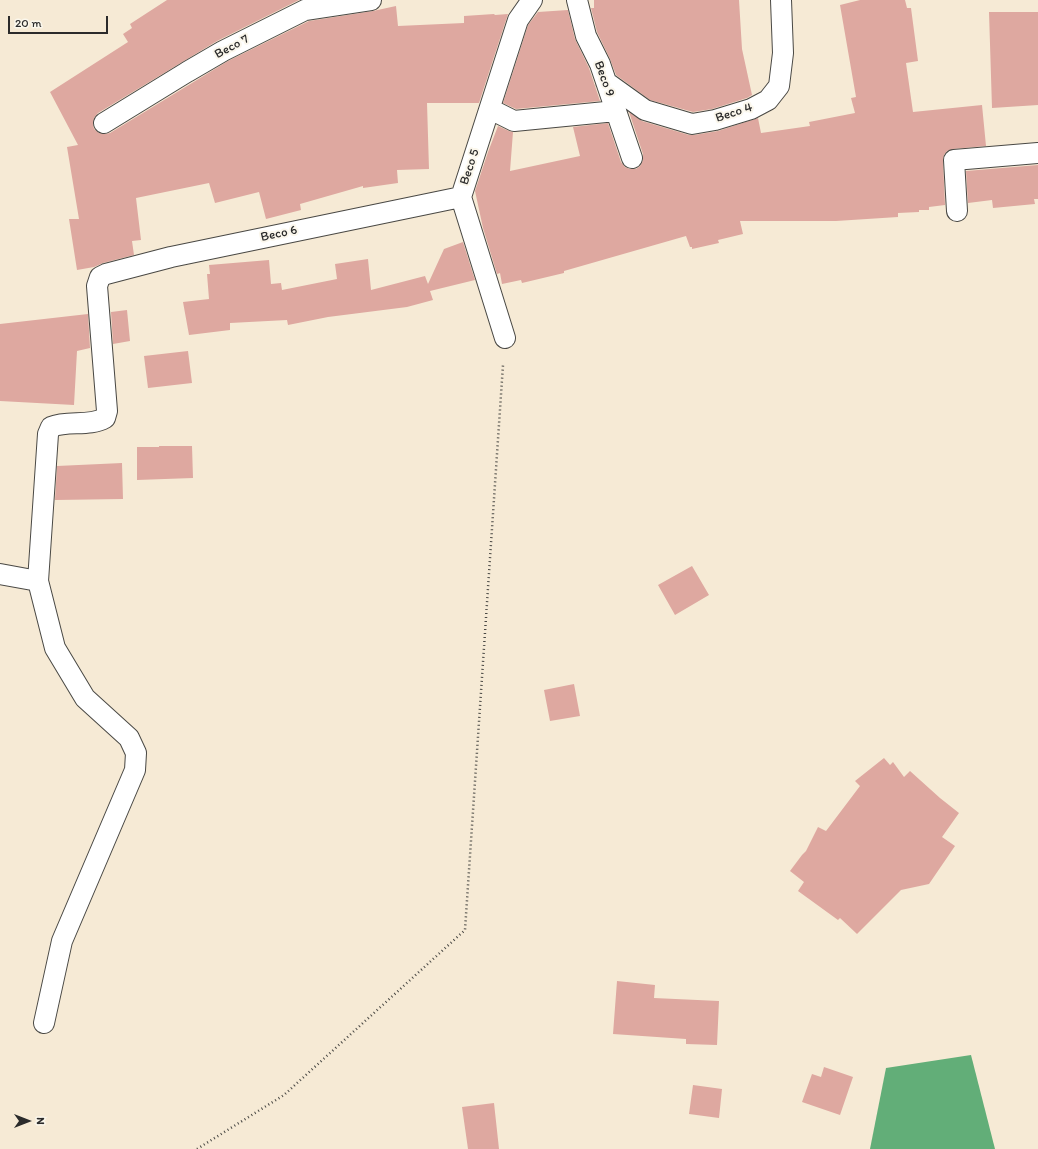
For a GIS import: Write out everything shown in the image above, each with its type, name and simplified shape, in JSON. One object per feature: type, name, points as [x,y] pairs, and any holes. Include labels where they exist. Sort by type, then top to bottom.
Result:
[{"type":"lane","name":"Beco 7","points":[[104,123],[187,72],[303,5],[371,0]]},
{"type":"lane","name":"Beco 5","points":[[505,338],[461,197],[518,20],[532,0]]},
{"type":"lane","name":"Beco 9","points":[[577,0],[586,36],[600,64],[632,158]]},
{"type":"lane","name":"Beco 4","points":[[606,82],[645,110],[692,124],[715,120],[751,109],[768,100],[779,86],[783,54],[781,0]]},
{"type":"lane","points":[[490,109],[514,121],[616,111]]},
{"type":"lane","points":[[957,211],[954,160],[1038,153]]},
{"type":"lane","name":"Beco 6","points":[[38,581],[48,434],[51,427],[58,424],[98,422],[105,418],[107,411],[97,286],[100,277],[106,274],[171,257],[461,197]]},
{"type":"lane","points":[[0,574],[38,581],[55,648],[85,698],[129,738],[136,752],[135,770],[62,941],[44,1023]]},
{"type":"path","points":[[197,1149],[284,1095],[465,930],[505,338]]},
{"type":"green space","points":[[971,1055],[995,1149],[870,1149],[886,1068]]},
{"type":"building","points":[[167,0],[299,0],[217,41],[98,113],[94,118],[93,124],[94,129],[99,133],[110,133],[228,61],[309,21],[396,6],[398,26],[464,23],[464,16],[508,14],[479,103],[427,103],[429,169],[397,170],[398,183],[363,188],[363,186],[300,204],[301,210],[266,219],[259,192],[215,203],[209,183],[136,198],[141,240],[132,241],[134,255],[103,263],[94,267],[77,270],[69,219],[79,219],[67,147],[78,145],[50,92],[128,42],[123,34],[132,28],[130,24]]},
{"type":"building","points":[[594,0],[739,0],[742,49],[752,95],[712,109],[693,112],[650,100],[616,75],[597,32],[591,8],[594,8]]},
{"type":"building","points":[[860,0],[905,0],[907,8],[911,8],[918,61],[906,63],[913,112],[982,105],[986,146],[953,149],[947,151],[944,155],[945,205],[929,207],[929,210],[919,210],[919,212],[898,213],[898,217],[836,221],[740,221],[743,234],[718,240],[719,243],[692,249],[686,236],[564,271],[564,273],[522,283],[521,280],[502,284],[500,273],[497,274],[483,228],[475,191],[498,126],[513,132],[510,171],[580,156],[573,127],[608,123],[621,162],[625,167],[636,169],[640,166],[643,160],[643,154],[629,112],[642,121],[689,135],[718,131],[758,118],[761,133],[810,126],[809,122],[855,113],[851,98],[856,97],[840,5]]},
{"type":"building","points":[[568,10],[575,39],[589,68],[600,101],[516,109],[503,103],[528,25],[538,12]]},
{"type":"building","points":[[989,12],[1038,12],[1038,105],[992,108]]},
{"type":"building","points":[[1038,165],[1038,199],[1034,199],[1035,204],[993,208],[992,200],[968,203],[966,171]]},
{"type":"building","points":[[463,242],[475,280],[430,291],[433,300],[407,307],[328,317],[288,325],[287,320],[230,323],[230,330],[189,335],[183,302],[209,299],[207,274],[210,274],[209,265],[269,260],[271,284],[281,283],[282,290],[337,279],[335,264],[368,259],[371,290],[425,276],[428,284],[444,249]]},
{"type":"building","points":[[127,310],[130,341],[113,344],[111,312]]},
{"type":"building","points":[[88,314],[90,348],[77,351],[74,405],[0,401],[0,324]]},
{"type":"building","points":[[188,351],[192,383],[148,388],[144,356]]},
{"type":"building","points":[[192,446],[193,478],[137,480],[137,447]]},
{"type":"building","points":[[122,463],[123,499],[55,500],[57,466]]},
{"type":"building","points":[[692,566],[709,595],[675,615],[658,585]]},
{"type":"building","points":[[574,684],[580,716],[550,721],[544,690]]},
{"type":"building","points":[[884,758],[890,765],[893,762],[904,777],[910,771],[959,813],[942,837],[955,846],[929,884],[901,890],[857,934],[840,918],[838,920],[798,891],[804,882],[790,871],[806,851],[818,827],[826,831],[860,786],[855,781]]},
{"type":"building","points":[[617,981],[655,985],[654,998],[719,1001],[717,1045],[686,1044],[686,1039],[613,1034]]},
{"type":"building","points":[[824,1067],[853,1077],[840,1115],[802,1102],[812,1074],[821,1077]]},
{"type":"building","points":[[693,1085],[722,1089],[719,1118],[689,1114]]},
{"type":"building","points":[[494,1103],[499,1149],[468,1149],[462,1107]]}]
